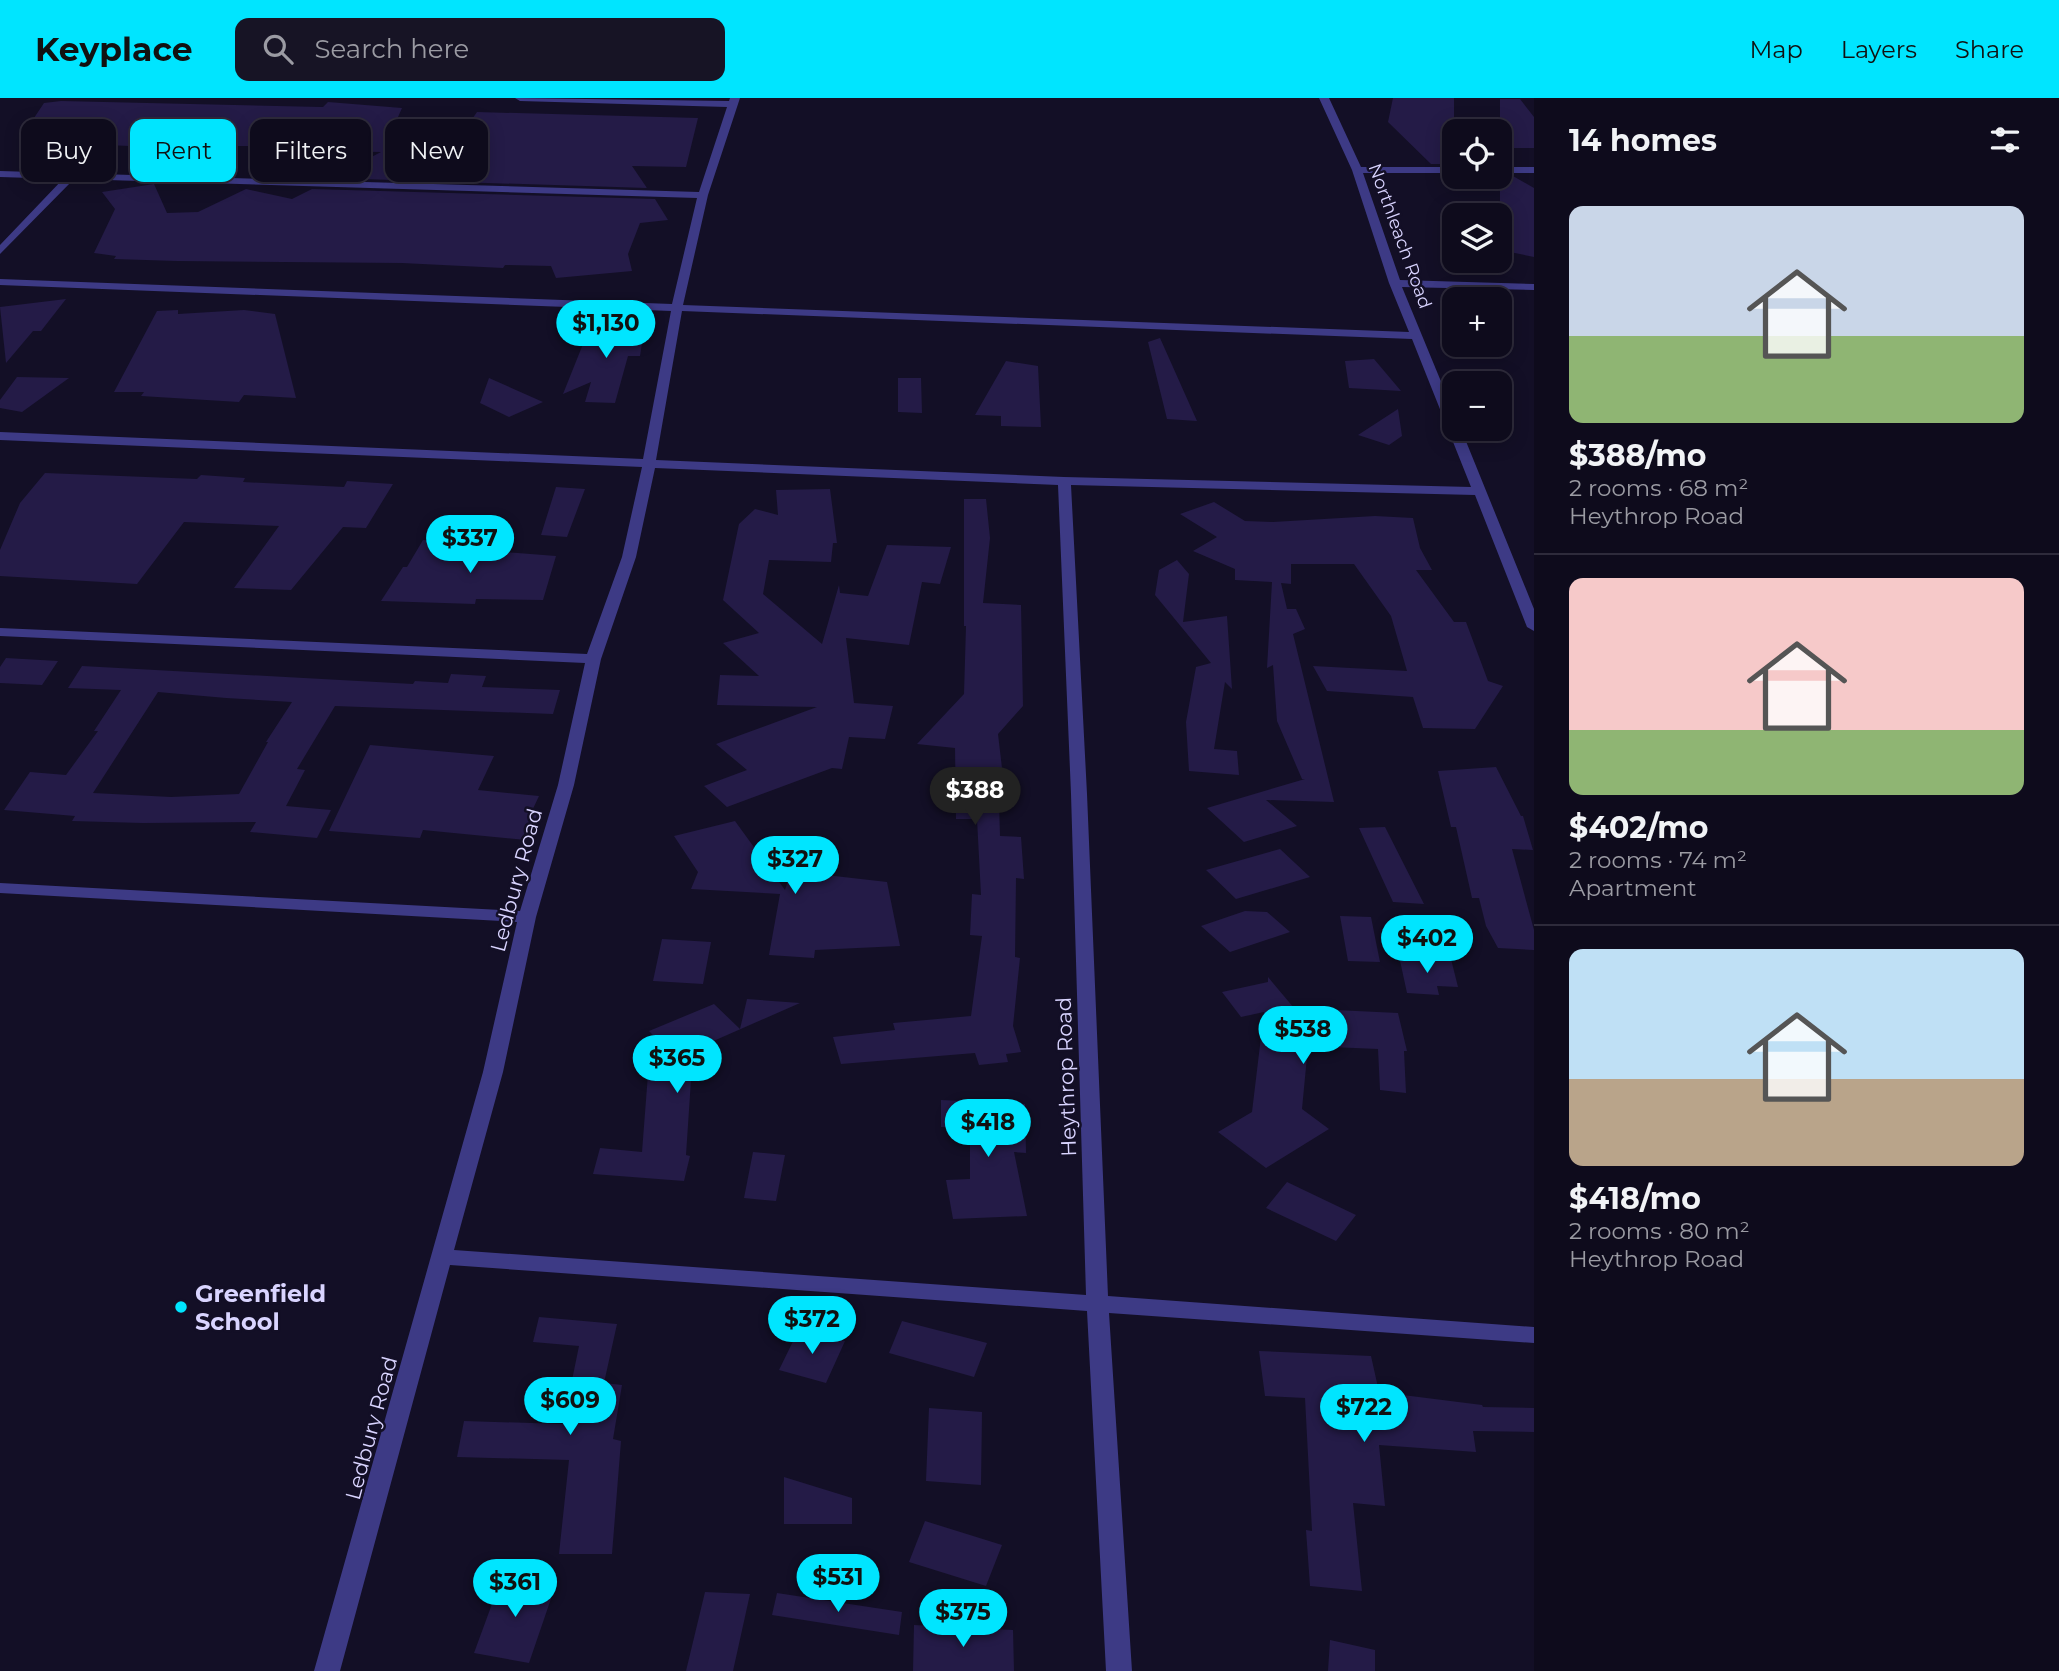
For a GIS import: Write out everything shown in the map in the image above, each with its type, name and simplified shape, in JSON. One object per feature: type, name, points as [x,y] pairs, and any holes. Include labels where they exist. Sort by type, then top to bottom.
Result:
[{"type":"street","points":[[520,98],[734,101]]},
{"type":"street","name":"Northleach Road","points":[[1324,98],[1357,170],[1395,283],[1442,398]]},
{"type":"street","name":"Ledbury Road","points":[[327,1671],[493,1072],[527,917],[566,785],[593,659],[629,557],[677,307],[703,195],[734,101]]},
{"type":"street","points":[[1357,170],[1442,170]]},
{"type":"street","points":[[1512,170],[1534,170]]},
{"type":"street","points":[[0,174],[21,175]]},
{"type":"street","points":[[116,178],[703,195]]},
{"type":"street","points":[[0,251],[66,182]]},
{"type":"street","points":[[0,282],[1417,336]]},
{"type":"street","points":[[1395,283],[1534,287]]},
{"type":"street","points":[[0,453],[6,436],[1063,481],[1480,491]]},
{"type":"street","name":"Northleach Road","points":[[1459,441],[1534,627]]},
{"type":"street","name":"Heythrop Road","points":[[1063,481],[1079,794],[1097,1303],[1119,1671]]},
{"type":"street","points":[[0,632],[593,659]]},
{"type":"street","points":[[0,888],[527,917]]},
{"type":"street","points":[[442,1258],[1534,1335]]},
{"type":"building","points":[[1393,98],[1454,98],[1454,119],[1442,119],[1442,164],[1431,164],[1388,122]]},
{"type":"building","points":[[1500,99],[1520,99],[1534,117],[1534,148],[1512,148],[1512,119],[1500,119]]},
{"type":"building","points":[[61,101],[323,107],[328,102],[402,108],[397,119],[385,119],[385,180],[371,179],[371,157],[381,152],[371,152],[371,119],[250,119],[250,146],[236,146],[236,119],[130,119],[130,146],[116,145],[116,119],[33,119],[44,103]]},
{"type":"building","points":[[477,112],[698,118],[686,167],[632,166],[647,188],[457,182],[488,182],[488,119],[472,119]]},
{"type":"building","points":[[1512,176],[1534,188],[1534,257],[1512,252],[1512,203],[1500,203],[1500,189],[1512,189]]},
{"type":"building","points":[[154,184],[167,213],[198,212],[246,189],[292,199],[312,189],[655,199],[668,220],[640,223],[628,254],[632,271],[556,278],[551,266],[505,265],[503,268],[402,263],[177,261],[114,259],[116,256],[94,253],[115,209],[102,192]]},
{"type":"building","points":[[66,299],[41,331],[33,331],[6,363],[0,307]]},
{"type":"building","points":[[178,310],[178,314],[244,310],[275,314],[296,398],[244,395],[239,402],[141,396],[144,392],[114,392],[157,311]]},
{"type":"building","points":[[605,322],[645,324],[640,356],[628,356],[615,403],[585,402],[591,382],[563,394],[591,324],[604,325]]},
{"type":"building","points":[[1160,338],[1197,421],[1167,419],[1148,342]]},
{"type":"building","points":[[1374,359],[1401,391],[1349,388],[1345,361]]},
{"type":"building","points":[[1006,361],[1038,366],[1041,427],[1001,426],[1001,416],[975,415]]},
{"type":"building","points":[[17,377],[69,378],[22,412],[0,408],[0,400]]},
{"type":"building","points":[[489,378],[543,402],[509,417],[480,403]]},
{"type":"building","points":[[898,378],[921,378],[922,413],[898,412]]},
{"type":"building","points":[[1398,409],[1402,436],[1389,445],[1358,435]]},
{"type":"building","points":[[45,473],[197,479],[201,475],[245,478],[243,482],[344,487],[347,481],[393,484],[366,528],[343,527],[291,590],[234,588],[279,526],[184,522],[137,584],[0,576],[0,550],[20,503]]},
{"type":"building","points":[[556,487],[585,489],[567,537],[541,535]]},
{"type":"building","points":[[830,489],[837,543],[833,543],[831,562],[769,560],[763,594],[822,644],[839,585],[840,593],[868,596],[887,545],[951,547],[940,584],[922,582],[909,645],[846,638],[854,703],[893,706],[885,739],[849,737],[842,769],[832,768],[727,807],[704,786],[747,770],[716,744],[817,707],[717,705],[720,675],[759,676],[723,643],[759,633],[723,600],[739,524],[755,509],[778,515],[776,490]]},
{"type":"building","points":[[964,499],[986,499],[990,538],[983,603],[1021,605],[1023,706],[998,734],[1002,768],[998,768],[1000,836],[1021,837],[1024,879],[1016,878],[1015,957],[1020,958],[1013,1026],[1021,1052],[1006,1054],[1008,1062],[979,1065],[975,1053],[841,1064],[833,1037],[895,1030],[893,1023],[971,1016],[982,936],[970,935],[972,894],[981,895],[977,819],[956,819],[955,748],[917,744],[964,694]]},
{"type":"building","points":[[1214,502],[1245,521],[1375,516],[1413,518],[1420,548],[1432,570],[1416,570],[1454,622],[1466,622],[1488,681],[1503,686],[1475,729],[1423,728],[1413,697],[1327,691],[1313,666],[1407,671],[1391,616],[1354,564],[1291,564],[1291,584],[1281,583],[1287,609],[1296,609],[1305,629],[1293,634],[1334,802],[1266,800],[1297,826],[1244,842],[1207,808],[1305,779],[1302,779],[1277,721],[1273,665],[1267,668],[1272,582],[1235,580],[1235,569],[1193,551],[1217,537],[1180,514]]},
{"type":"building","points":[[423,540],[482,544],[478,550],[556,556],[543,600],[476,599],[475,604],[381,601],[403,567],[407,567]]},
{"type":"building","points":[[1177,560],[1189,574],[1183,622],[1227,616],[1232,689],[1225,682],[1214,749],[1237,751],[1239,775],[1189,771],[1186,722],[1196,667],[1211,663],[1155,595],[1159,570]]},
{"type":"building","points":[[6,658],[58,661],[42,685],[0,683],[0,667]]},
{"type":"building","points":[[82,666],[413,684],[415,681],[448,683],[451,674],[486,676],[482,687],[560,690],[553,714],[335,706],[297,769],[305,770],[286,806],[331,810],[317,838],[250,832],[256,822],[72,821],[75,816],[4,810],[30,772],[66,775],[98,731],[94,731],[121,690],[68,688]],"holes":[[[158,692],[292,702],[266,742],[239,794],[171,797],[93,793]]]},
{"type":"building","points":[[370,745],[494,756],[478,790],[539,796],[531,813],[538,813],[526,840],[423,830],[420,838],[329,831]]},
{"type":"building","points":[[1496,767],[1523,816],[1533,850],[1512,849],[1534,930],[1534,950],[1498,948],[1486,926],[1479,898],[1472,898],[1456,827],[1451,827],[1438,771]]},
{"type":"building","points":[[735,821],[785,890],[791,871],[887,882],[900,946],[815,950],[814,958],[769,955],[780,894],[691,889],[698,872],[674,836]]},
{"type":"building","points":[[1385,827],[1424,904],[1393,902],[1359,828]]},
{"type":"building","points":[[1280,849],[1310,877],[1236,899],[1206,870]]},
{"type":"building","points":[[1245,911],[1267,912],[1290,932],[1230,952],[1201,926]]},
{"type":"building","points":[[1340,916],[1371,917],[1380,962],[1348,961]]},
{"type":"building","points":[[662,939],[711,942],[703,984],[653,981]]},
{"type":"building","points":[[1399,956],[1451,959],[1458,987],[1437,986],[1439,995],[1407,993]]},
{"type":"building","points":[[1268,977],[1294,1008],[1398,1013],[1407,1051],[1404,1051],[1406,1093],[1380,1090],[1378,1049],[1308,1046],[1302,1109],[1329,1129],[1266,1168],[1218,1132],[1252,1112],[1264,1012],[1241,1017],[1222,992],[1268,982]]},
{"type":"building","points":[[747,999],[800,1003],[693,1050],[686,1155],[690,1156],[684,1181],[593,1174],[600,1148],[642,1152],[648,1074],[690,1074],[649,1031],[714,1004],[740,1029]]},
{"type":"building","points":[[941,1100],[1025,1104],[1026,1153],[1014,1152],[1027,1216],[953,1219],[946,1180],[970,1179],[970,1128],[941,1127]]},
{"type":"building","points":[[753,1152],[785,1155],[776,1201],[744,1198]]},
{"type":"building","points":[[1287,1182],[1356,1215],[1336,1241],[1266,1208]]},
{"type":"building","points":[[539,1317],[617,1324],[604,1383],[622,1385],[613,1439],[621,1441],[612,1554],[559,1554],[569,1460],[457,1457],[464,1421],[563,1424],[579,1346],[533,1342]]},
{"type":"building","points":[[902,1321],[987,1343],[974,1377],[889,1353]]},
{"type":"building","points":[[799,1329],[845,1341],[826,1383],[779,1370]]},
{"type":"building","points":[[1259,1351],[1371,1356],[1379,1392],[1483,1407],[1534,1408],[1534,1432],[1473,1431],[1476,1452],[1379,1445],[1385,1506],[1353,1503],[1362,1591],[1310,1586],[1306,1530],[1312,1531],[1305,1398],[1265,1396]]},
{"type":"building","points":[[929,1408],[982,1412],[981,1485],[926,1481]]},
{"type":"building","points":[[784,1477],[852,1498],[852,1524],[784,1524]]},
{"type":"building","points":[[925,1521],[1002,1545],[986,1586],[909,1562]]},
{"type":"building","points":[[503,1574],[556,1584],[529,1663],[474,1653]]},
{"type":"building","points":[[705,1592],[750,1594],[733,1671],[686,1671]]},
{"type":"building","points":[[777,1593],[902,1612],[899,1635],[772,1615]]},
{"type":"building","points":[[914,1625],[1013,1630],[1014,1671],[913,1671]]},
{"type":"building","points":[[1330,1640],[1375,1650],[1375,1671],[1328,1671]]},
{"type":"place","name":"Greenfield School","points":[[181,1307]]}]
